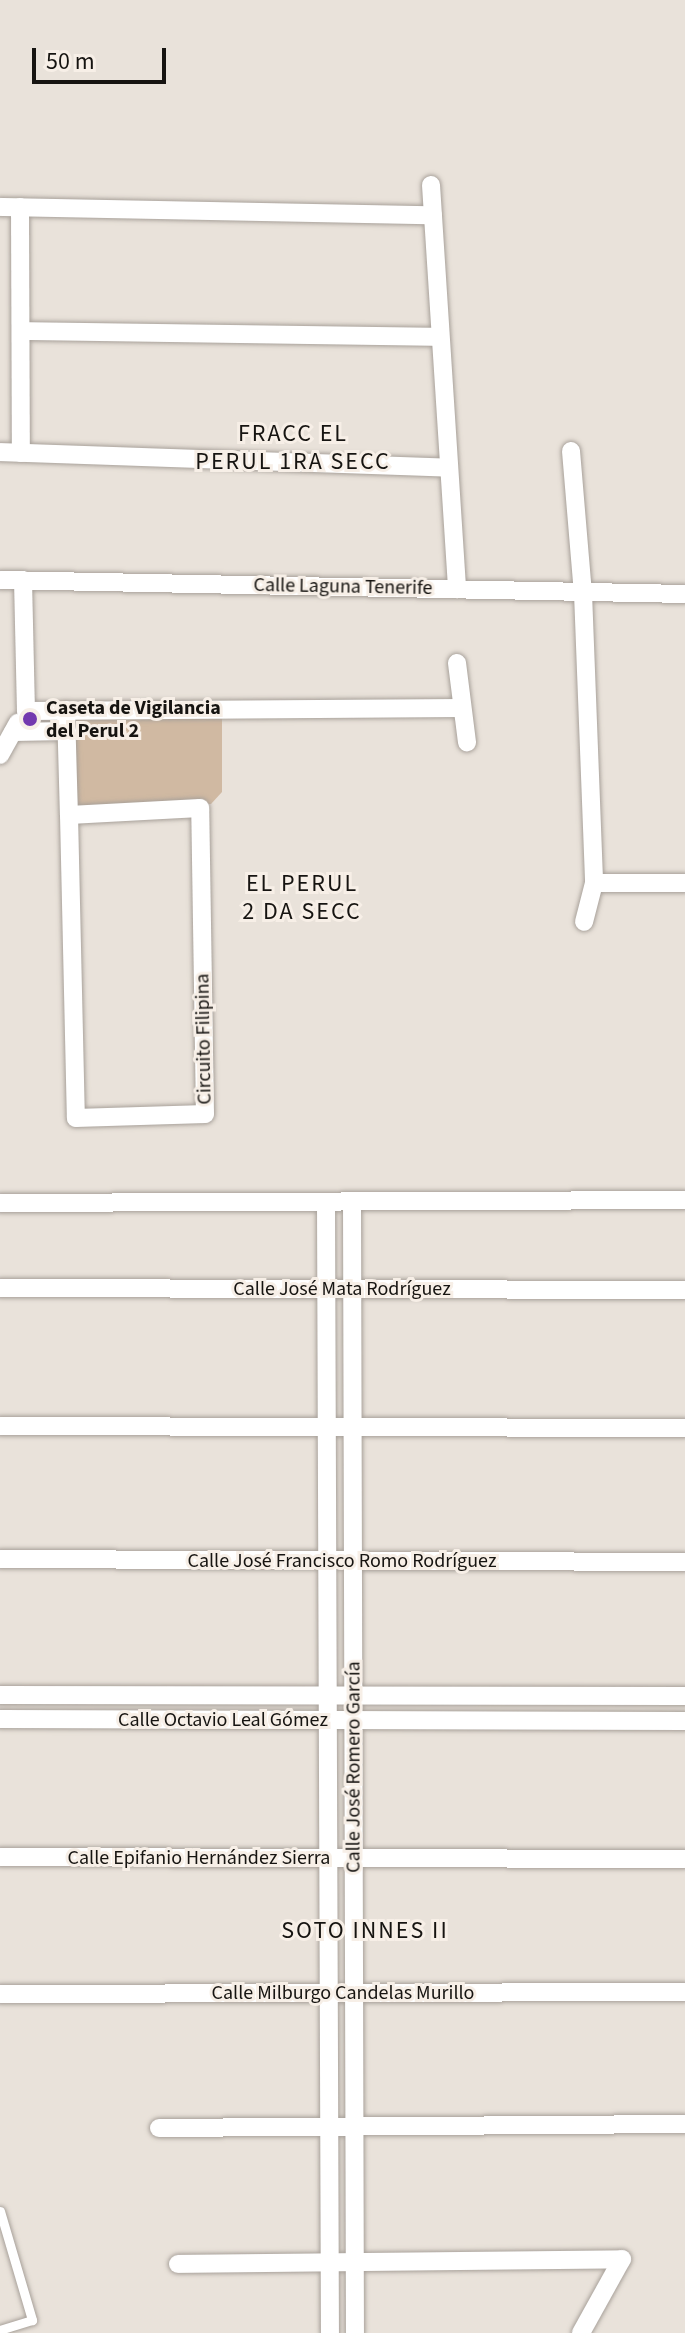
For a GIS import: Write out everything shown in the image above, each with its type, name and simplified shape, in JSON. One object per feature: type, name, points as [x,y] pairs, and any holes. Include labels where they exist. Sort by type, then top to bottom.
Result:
[{"type":"street","points":[[431,185],[457,589]]},
{"type":"street","points":[[0,207],[433,215]]},
{"type":"street","points":[[20,207],[21,453]]},
{"type":"street","points":[[21,331],[440,337]]},
{"type":"street","points":[[571,451],[583,593],[594,883],[584,922]]},
{"type":"street","points":[[0,452],[449,468]]},
{"type":"street","name":"Calle Laguna Tenerife","points":[[0,580],[685,594]]},
{"type":"street","points":[[0,755],[26,711],[23,580]]},
{"type":"street","points":[[457,663],[467,742]]},
{"type":"street","points":[[26,711],[462,708]]},
{"type":"street","name":"Circuito Filipina","points":[[66,710],[76,1118],[205,1114],[200,808],[69,815]]},
{"type":"street","points":[[13,732],[67,731]]},
{"type":"street","points":[[594,883],[685,883]]},
{"type":"street","points":[[0,1203],[685,1200]]},
{"type":"street","name":"Calle José Romero García","points":[[352,1201],[355,2333]]},
{"type":"street","name":"Calle José Romero García","points":[[326,1202],[330,2333]]},
{"type":"street","name":"Calle José Mata Rodríguez","points":[[0,1288],[685,1290]]},
{"type":"street","points":[[0,1426],[685,1428]]},
{"type":"street","name":"Calle José Francisco Romo Rodríguez","points":[[0,1559],[685,1562]]},
{"type":"street","name":"Calle Octavio Leal Gómez","points":[[0,1695],[685,1696]]},
{"type":"street","name":"Calle Octavio Leal Gómez","points":[[0,1719],[685,1721]]},
{"type":"street","name":"Calle Epifanio Hernández Sierra","points":[[0,1857],[685,1859]]},
{"type":"street","name":"Calle Milburgo Candelas Murillo","points":[[0,1994],[685,1992]]},
{"type":"street","points":[[159,2128],[685,2124]]},
{"type":"street","points":[[178,2264],[622,2259],[581,2333]]},
{"type":"lane","points":[[0,2211],[32,2320],[0,2330]]},
{"type":"shaded area","points":[[73,715],[222,715],[222,792],[211,804],[78,809]]},
{"type":"place","name":"Caseta de Vigilancia del Perul 2","points":[[30,719]]},
{"type":"district","name":"FRACC EL PERUL 1RA SECC","points":[[293,448]]},
{"type":"district","name":"EL PERUL 2 DA SECC","points":[[302,898]]},
{"type":"district","name":"SOTO INNES II","points":[[365,1931]]}]
